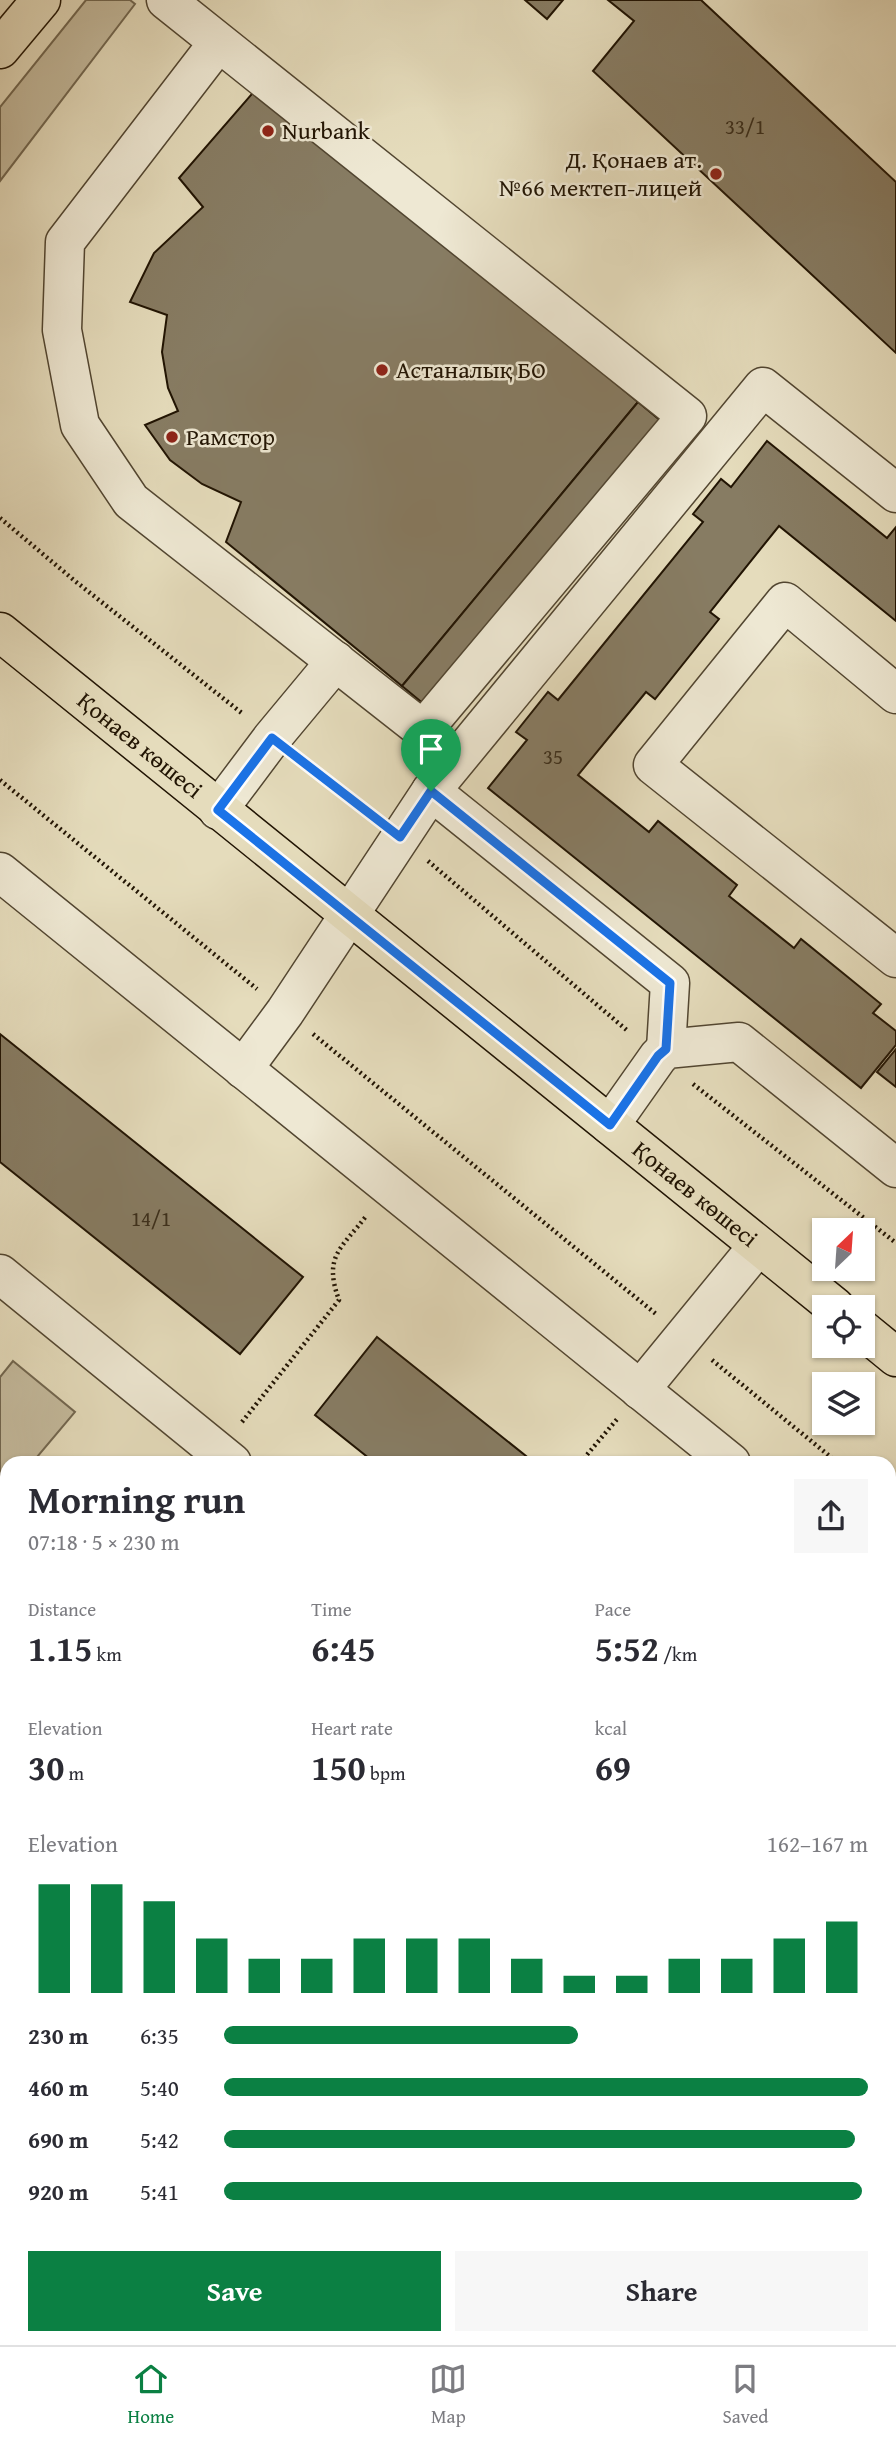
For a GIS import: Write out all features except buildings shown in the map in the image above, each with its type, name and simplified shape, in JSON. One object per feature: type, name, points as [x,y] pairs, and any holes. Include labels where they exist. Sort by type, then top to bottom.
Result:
[{"type":"main road","points":[[0,49],[41,0]]},
{"type":"main road","name":"Қонаев көшесі","points":[[0,632],[820,1295]]},
{"type":"main road","points":[[875,1340],[896,1357]]},
{"type":"street","points":[[166,0],[687,416],[423,730],[131,501],[80,425],[62,330],[65,242],[218,43]]},
{"type":"street","points":[[243,1069],[285,1012],[431,791],[763,387],[896,493]]},
{"type":"street","points":[[896,694],[785,601],[653,765],[896,958]]},
{"type":"street","points":[[218,810],[272,738],[336,661]]},
{"type":"street","points":[[431,791],[670,983],[662,1053],[610,1125]]},
{"type":"street","points":[[0,872],[722,1456]]},
{"type":"street","points":[[662,1053],[739,1042],[896,1168]]},
{"type":"street","points":[[640,1390],[758,1246]]},
{"type":"street","points":[[0,1274],[223,1456]]},
{"type":"path","points":[[0,517],[75,581],[400,837],[896,1243]]},
{"type":"path","points":[[0,780],[829,1456]]},
{"type":"path","points":[[241,1423],[339,1300],[331,1279],[333,1259],[390,1187]]},
{"type":"path","points":[[586,1456],[640,1390]]},
{"type":"shaded area","points":[[86,0],[130,0],[135,4],[0,181],[0,107]]},
{"type":"shaded area","points":[[13,1361],[75,1412],[38,1456],[0,1456],[0,1377]]},
{"type":"place","name":"Nurbank","points":[[268,131]]},
{"type":"place","name":"Д. Қонаев ат. №66 мектеп-лицей","points":[[716,174]]},
{"type":"place","name":"Астаналық БО","points":[[382,370]]},
{"type":"place","name":"Рамстор","points":[[172,437]]},
{"type":"route","points":[[272,738],[400,837],[431,791],[670,983],[666,1049],[658,1056],[610,1125],[218,810],[272,738]]}]
